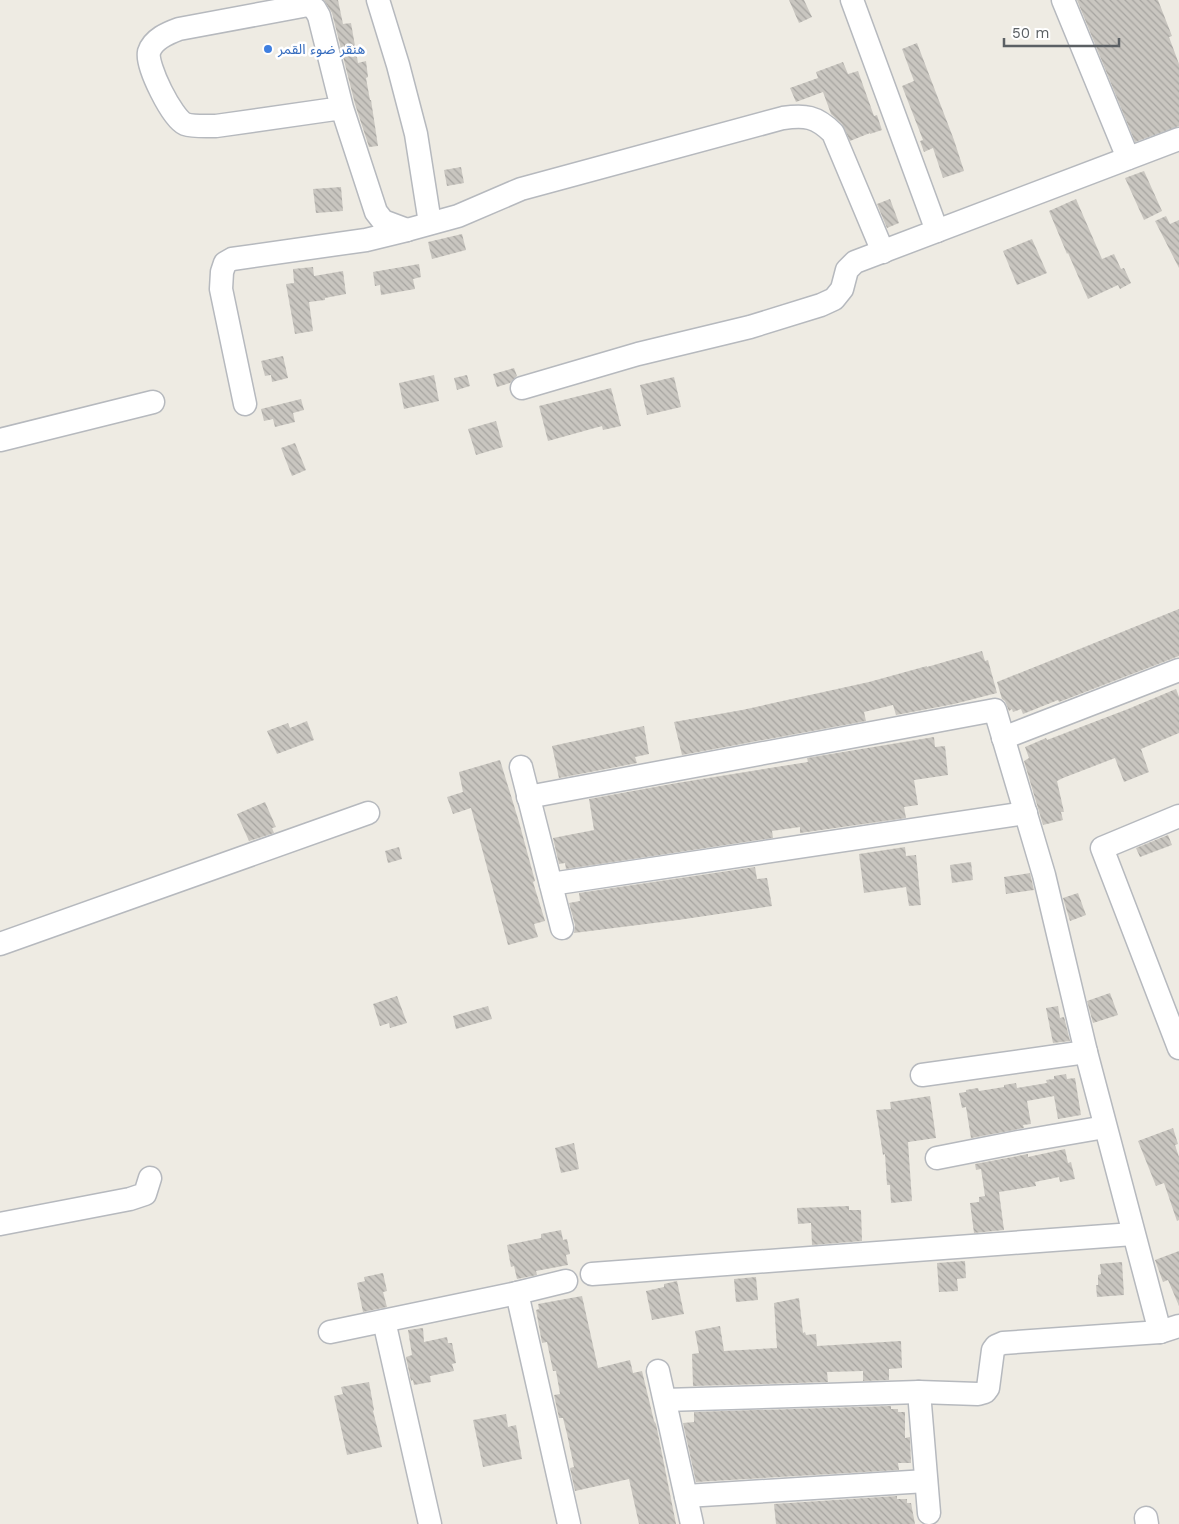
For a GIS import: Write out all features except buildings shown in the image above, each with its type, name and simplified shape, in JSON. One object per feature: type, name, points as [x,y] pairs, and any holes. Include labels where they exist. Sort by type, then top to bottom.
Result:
[{"type":"street","points":[[378,0],[398,65],[416,134],[430,224]]},
{"type":"street","points":[[852,0],[937,231]]},
{"type":"street","points":[[1064,0],[1128,158]]},
{"type":"street","points":[[342,108],[216,126],[199,126],[184,123],[175,116],[158,83],[149,62],[149,52],[154,43],[166,34],[179,29],[308,5],[315,9],[319,16],[342,108],[376,212],[383,221],[407,230]]},
{"type":"street","points":[[245,404],[221,289],[222,272],[225,263],[232,260],[366,240],[407,230],[458,216],[521,189],[782,118],[798,116],[813,118],[824,124],[832,133],[882,252]]},
{"type":"street","points":[[522,388],[638,354],[750,327],[821,305],[834,299],[842,289],[848,270],[855,262],[1179,139]]},
{"type":"street","points":[[0,440],[153,402]]},
{"type":"street","points":[[1004,738],[1179,670]]},
{"type":"street","points":[[528,796],[995,710],[1044,875],[1086,1052],[1133,1234],[1170,1329],[1003,1343],[996,1346],[993,1350],[988,1388],[985,1392],[978,1394],[919,1392],[665,1400]]},
{"type":"street","points":[[521,767],[562,928]]},
{"type":"street","points":[[0,944],[368,813]]},
{"type":"street","points":[[551,884],[1026,813]]},
{"type":"street","points":[[1179,816],[1102,848],[1179,1048]]},
{"type":"street","points":[[922,1075],[1086,1052]]},
{"type":"street","points":[[937,1158],[1105,1127]]},
{"type":"street","points":[[0,1224],[130,1199],[145,1194],[150,1178]]},
{"type":"street","points":[[592,1274],[1133,1234]]},
{"type":"street","points":[[330,1332],[517,1293],[566,1280]]},
{"type":"street","points":[[517,1293],[570,1524]]},
{"type":"street","points":[[384,1321],[430,1524]]},
{"type":"street","points":[[658,1371],[692,1524]]},
{"type":"street","points":[[919,1392],[929,1513]]},
{"type":"street","points":[[686,1496],[926,1480]]},
{"type":"place","name":"هنقر ضوء القمر","points":[[268,49]]}]
